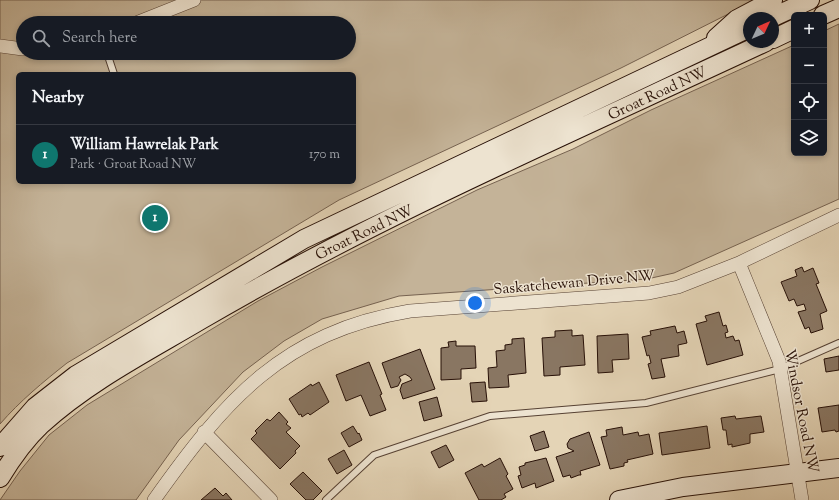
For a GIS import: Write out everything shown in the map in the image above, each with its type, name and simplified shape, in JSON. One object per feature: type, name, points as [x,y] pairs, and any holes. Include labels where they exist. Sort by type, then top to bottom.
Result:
[{"type":"main road","points":[[703,49],[737,19],[773,0]]},
{"type":"main road","points":[[779,14],[810,0]]},
{"type":"main road","points":[[827,13],[839,8]]},
{"type":"main road","points":[[779,35],[791,30]]},
{"type":"main road","name":"Groat Road NW","points":[[0,447],[35,408],[76,375],[304,239],[743,31]]},
{"type":"main road","name":"Groat Road NW","points":[[0,478],[9,463],[40,426],[79,394],[134,359],[252,290],[376,225],[753,48]]},
{"type":"main road","points":[[619,500],[683,487],[839,468]]},
{"type":"street","points":[[154,16],[194,0]]},
{"type":"street","points":[[0,46],[16,48]]},
{"type":"street","name":"Saskatchewan Drive NW","points":[[154,500],[204,432],[251,383],[275,364],[304,345],[335,331],[378,316],[410,311],[649,293],[678,287],[739,263],[839,215]]},
{"type":"street","name":"Windsor Road NW","points":[[739,263],[779,361],[802,500]]},
{"type":"street","points":[[204,432],[271,500]]},
{"type":"lane","points":[[109,60],[113,72]]},
{"type":"lane","points":[[326,500],[374,455],[490,416],[646,403],[780,369],[839,342]]},
{"type":"shaded area","points":[[0,0],[756,0],[621,68],[339,200],[67,363],[16,407],[0,424]]},
{"type":"shaded area","points":[[839,24],[839,199],[674,273],[647,279],[399,296],[322,319],[284,341],[243,372],[179,440],[136,500],[0,500],[20,471],[49,435],[87,405],[258,301],[322,267],[477,190],[573,149],[651,110],[791,46],[791,156],[827,156],[827,30]]},
{"type":"building","points":[[802,267],[804,272],[813,268],[819,283],[816,284],[827,311],[820,314],[823,329],[811,333],[809,327],[805,329],[798,312],[806,310],[804,304],[797,306],[794,299],[789,301],[781,282],[797,276],[795,270]]},
{"type":"building","points":[[719,312],[723,326],[726,325],[728,332],[725,333],[726,338],[733,336],[735,341],[739,340],[743,355],[707,365],[696,324],[707,321],[705,316]]},
{"type":"building","points":[[675,326],[677,333],[684,331],[687,343],[678,345],[679,356],[661,359],[665,377],[652,379],[648,364],[651,363],[649,355],[647,356],[642,337],[651,335],[650,331]]},
{"type":"building","points":[[572,330],[572,336],[583,335],[585,365],[560,367],[560,375],[544,376],[542,338],[555,337],[555,331]]},
{"type":"building","points":[[628,334],[629,359],[612,360],[613,372],[598,373],[597,336]]},
{"type":"building","points":[[524,338],[526,373],[508,375],[509,387],[489,388],[488,368],[497,367],[496,351],[505,350],[505,345],[512,344],[512,339]]},
{"type":"building","points":[[456,341],[456,346],[475,346],[476,368],[461,369],[461,379],[441,380],[441,348],[449,347],[448,342]]},
{"type":"building","points":[[420,349],[435,389],[403,399],[400,390],[402,384],[412,380],[405,374],[399,377],[401,380],[398,386],[391,388],[382,363]]},
{"type":"building","points":[[839,356],[839,370],[826,372],[824,359]]},
{"type":"building","points":[[369,362],[382,394],[380,395],[386,410],[370,416],[361,395],[346,401],[336,375]]},
{"type":"building","points":[[319,382],[329,402],[310,415],[308,413],[302,417],[301,414],[299,415],[289,399],[311,384],[312,386]]},
{"type":"building","points":[[485,382],[487,401],[472,402],[470,383]]},
{"type":"building","points":[[437,397],[442,416],[424,421],[419,402]]},
{"type":"building","points":[[839,405],[839,431],[836,432],[835,430],[822,432],[818,408]]},
{"type":"building","points":[[279,412],[288,422],[286,424],[291,428],[286,432],[300,446],[295,451],[296,453],[280,469],[251,439],[257,433],[255,431],[267,419],[270,421]]},
{"type":"building","points":[[735,416],[736,419],[761,416],[764,432],[750,434],[750,443],[732,447],[732,444],[728,445],[726,430],[723,430],[721,418]]},
{"type":"building","points":[[353,426],[358,434],[359,433],[362,440],[349,447],[341,433]]},
{"type":"building","points":[[707,426],[710,448],[662,455],[659,433]]},
{"type":"building","points":[[622,427],[623,435],[638,432],[639,436],[649,434],[653,454],[627,460],[628,462],[624,463],[624,466],[610,469],[601,437],[607,436],[606,430]]},
{"type":"building","points":[[544,431],[549,447],[535,451],[530,436]]},
{"type":"building","points":[[589,432],[600,465],[580,471],[581,475],[571,478],[570,475],[563,477],[556,457],[574,451],[568,448],[567,444],[570,439]]},
{"type":"building","points":[[446,445],[454,460],[439,468],[431,452]]},
{"type":"building","points":[[344,450],[352,465],[337,474],[328,459]]},
{"type":"building","points":[[500,458],[508,474],[506,476],[513,489],[504,494],[506,497],[501,500],[479,500],[465,473],[482,464],[484,467]]},
{"type":"building","points":[[546,458],[554,481],[536,488],[535,483],[522,488],[518,476],[521,475],[519,467],[525,465],[525,463]]},
{"type":"building","points":[[303,472],[322,491],[313,500],[306,500],[290,484]]},
{"type":"building","points":[[215,488],[223,496],[226,493],[232,500],[201,500]]},
{"type":"place","name":"William Hawrelak Park","points":[[155,218]]}]
